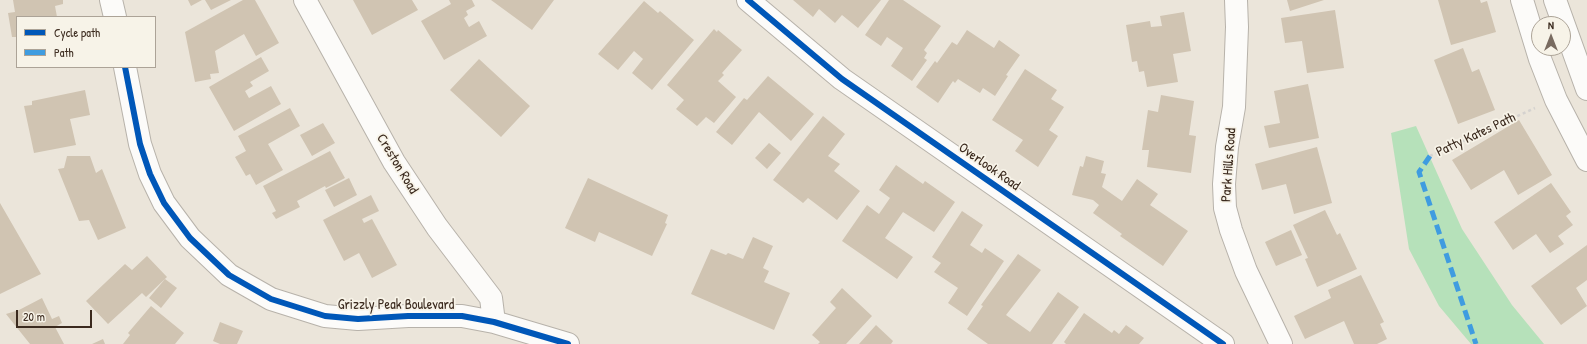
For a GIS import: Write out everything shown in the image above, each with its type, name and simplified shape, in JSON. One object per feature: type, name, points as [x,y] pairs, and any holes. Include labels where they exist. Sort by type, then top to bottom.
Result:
[{"type":"street","points":[[111,0],[115,16]]},
{"type":"street","name":"Creston Road","points":[[305,0],[394,162],[437,227],[491,298],[494,322]]},
{"type":"street","name":"Overlook Road","points":[[748,0],[842,79],[1223,344]]},
{"type":"street","name":"Park Hills Road","points":[[1236,0],[1237,27],[1234,107],[1224,184],[1226,208],[1231,230],[1246,271],[1281,344]]},
{"type":"street","points":[[1522,0],[1540,59],[1556,100],[1587,160]]},
{"type":"street","points":[[1555,0],[1582,58],[1587,89]]},
{"type":"street","name":"Grizzly Peak Boulevard","points":[[124,68],[140,144],[150,174],[164,203],[190,238],[229,275],[271,299],[325,316],[358,319],[408,316],[462,316],[494,322],[568,344]]},
{"type":"green space","points":[[1416,126],[1462,229],[1512,305],[1544,344],[1471,344],[1439,306],[1409,249],[1391,133]]},
{"type":"building","points":[[13,0],[63,0],[63,4],[55,6],[57,16],[16,16],[16,37],[12,37],[8,13],[15,12]]},
{"type":"building","points":[[188,0],[202,0],[191,6]]},
{"type":"building","points":[[205,0],[231,0],[211,10]]},
{"type":"building","points":[[243,0],[255,0],[279,43],[256,56],[244,34],[215,51],[219,73],[210,74],[211,79],[195,82],[185,32]]},
{"type":"building","points":[[353,0],[412,0],[418,10],[372,35]]},
{"type":"building","points":[[449,0],[472,0],[475,6],[466,11],[468,15],[464,18],[469,27],[479,21],[487,36],[444,60],[421,21],[451,4]]},
{"type":"building","points":[[491,0],[554,0],[532,30]]},
{"type":"building","points":[[793,0],[881,0],[858,28],[842,15],[835,23],[819,9],[813,17]]},
{"type":"building","points":[[889,0],[903,0],[941,26],[924,50],[927,53],[924,58],[927,60],[912,81],[891,66],[903,48],[887,37],[881,46],[865,35]]},
{"type":"building","points":[[1287,0],[1324,0],[1290,11]]},
{"type":"building","points":[[1438,0],[1480,0],[1481,3],[1487,1],[1496,32],[1451,45]]},
{"type":"building","points":[[644,1],[658,13],[660,11],[694,40],[652,90],[632,73],[643,59],[634,51],[618,70],[598,54]]},
{"type":"building","points":[[1335,10],[1344,68],[1307,73],[1302,41],[1285,43],[1281,18]]},
{"type":"building","points":[[1184,12],[1191,51],[1173,54],[1178,82],[1147,87],[1144,71],[1139,72],[1137,61],[1132,62],[1126,25],[1150,21],[1151,27],[1162,26],[1160,16]]},
{"type":"building","points":[[714,29],[717,32],[718,30],[742,50],[722,73],[724,75],[718,81],[736,97],[714,123],[706,117],[697,126],[676,109],[684,100],[667,85]]},
{"type":"building","points":[[967,30],[994,48],[999,40],[1020,55],[1006,75],[1008,76],[995,96],[983,88],[980,93],[958,79],[955,83],[953,81],[938,103],[916,87],[935,61],[937,63],[952,42],[957,45]]},
{"type":"building","points":[[1463,48],[1472,72],[1479,69],[1495,110],[1458,124],[1434,60]]},
{"type":"building","points":[[261,57],[269,71],[250,82],[253,86],[245,91],[249,98],[271,86],[281,104],[234,131],[209,87]]},
{"type":"building","points":[[479,59],[530,106],[501,137],[450,90]]},
{"type":"building","points":[[1025,69],[1057,90],[1051,99],[1064,107],[1049,130],[1058,136],[1038,167],[1015,151],[1023,140],[992,120]]},
{"type":"building","points":[[768,76],[814,114],[791,141],[759,112],[732,145],[716,132],[744,98],[747,100]]},
{"type":"building","points":[[1308,84],[1319,138],[1269,148],[1264,126],[1280,123],[1274,91]]},
{"type":"building","points":[[85,90],[90,115],[70,119],[76,145],[34,153],[24,106],[32,105],[32,101]]},
{"type":"building","points":[[1161,95],[1194,101],[1189,135],[1196,136],[1191,173],[1147,167],[1149,150],[1142,150],[1148,110],[1158,112]]},
{"type":"building","points":[[290,108],[300,126],[268,144],[283,170],[256,185],[250,174],[246,176],[235,157],[246,151],[238,136]]},
{"type":"building","points":[[823,116],[845,134],[828,156],[840,164],[834,171],[860,191],[837,220],[808,198],[803,203],[773,180]]},
{"type":"building","points":[[1519,120],[1552,175],[1518,195],[1504,170],[1471,190],[1452,160]]},
{"type":"building","points":[[323,123],[335,143],[312,156],[300,135]]},
{"type":"building","points":[[769,143],[781,153],[767,169],[755,158]]},
{"type":"building","points":[[1317,147],[1332,203],[1294,214],[1286,184],[1262,190],[1255,164]]},
{"type":"building","points":[[330,151],[345,178],[326,188],[325,186],[297,201],[300,207],[276,219],[272,213],[276,211],[263,186]]},
{"type":"building","points":[[67,156],[90,156],[96,173],[102,169],[126,228],[98,240],[89,220],[79,221],[58,169],[64,168]]},
{"type":"building","points":[[1086,156],[1104,161],[1101,173],[1106,174],[1102,187],[1122,201],[1137,179],[1158,194],[1150,205],[1188,231],[1163,266],[1120,236],[1122,234],[1093,213],[1099,205],[1093,200],[1072,195],[1080,166],[1083,167]]},
{"type":"building","points":[[896,165],[923,184],[925,181],[955,202],[934,232],[903,212],[885,238],[913,257],[897,279],[842,241],[867,205],[879,214],[890,198],[879,190]]},
{"type":"building","points":[[349,178],[357,195],[334,207],[325,190]]},
{"type":"building","points":[[588,178],[668,215],[665,223],[667,224],[652,256],[599,232],[595,242],[565,228]]},
{"type":"building","points":[[1551,183],[1571,212],[1566,216],[1573,225],[1558,236],[1564,244],[1550,253],[1536,234],[1513,250],[1494,222]]},
{"type":"building","points":[[371,195],[379,211],[362,219],[364,223],[372,219],[397,265],[372,278],[359,253],[344,261],[323,220]]},
{"type":"building","points":[[0,203],[41,274],[0,294]]},
{"type":"building","points":[[1325,210],[1337,235],[1340,233],[1357,269],[1317,287],[1305,259],[1308,258],[1293,225]]},
{"type":"building","points":[[962,211],[983,225],[970,245],[982,253],[985,248],[1004,261],[967,316],[948,303],[958,288],[934,272],[941,263],[932,257]]},
{"type":"building","points":[[1291,230],[1302,255],[1276,266],[1265,242]]},
{"type":"building","points":[[753,237],[773,246],[763,268],[769,271],[764,282],[790,293],[774,330],[691,294],[711,249],[726,255],[728,253],[743,259]]},
{"type":"building","points":[[1587,245],[1587,280],[1576,288],[1587,306],[1561,325],[1531,286]]},
{"type":"building","points":[[1018,254],[1041,270],[1006,315],[1030,332],[1058,292],[1079,307],[1052,344],[988,344],[967,329],[983,306],[981,305]]},
{"type":"building","points":[[147,256],[167,277],[146,297],[142,293],[108,324],[86,301],[125,264],[132,270]]},
{"type":"building","points":[[1361,275],[1384,322],[1380,324],[1387,339],[1377,344],[1354,344],[1344,321],[1305,339],[1294,316],[1331,298],[1328,290]]},
{"type":"building","points":[[165,279],[177,288],[161,308],[149,298]]},
{"type":"building","points":[[842,288],[872,316],[846,344],[818,344],[820,342],[812,335],[836,308],[830,302]]},
{"type":"building","points":[[42,298],[52,319],[59,316],[62,323],[55,327],[64,344],[30,344],[6,314],[19,310]]},
{"type":"building","points":[[151,306],[184,333],[175,344],[123,344],[130,335],[128,333]]},
{"type":"building","points":[[1084,313],[1112,333],[1114,330],[1119,334],[1126,325],[1144,338],[1139,344],[1066,344],[1064,342]]},
{"type":"building","points":[[220,322],[243,331],[237,344],[220,344],[213,341]]},
{"type":"building","points":[[876,325],[893,341],[891,344],[859,344]]},
{"type":"building","points":[[103,339],[105,344],[92,344]]},
{"type":"marked path","points":[[1430,156],[1419,172],[1476,344]]},
{"type":"cycle path","points":[[748,0],[842,79],[1223,344]]},
{"type":"cycle path","points":[[125,68],[140,144],[150,174],[164,203],[190,238],[229,275],[271,299],[325,316],[358,319],[408,316],[462,316],[494,322],[568,344]]}]
